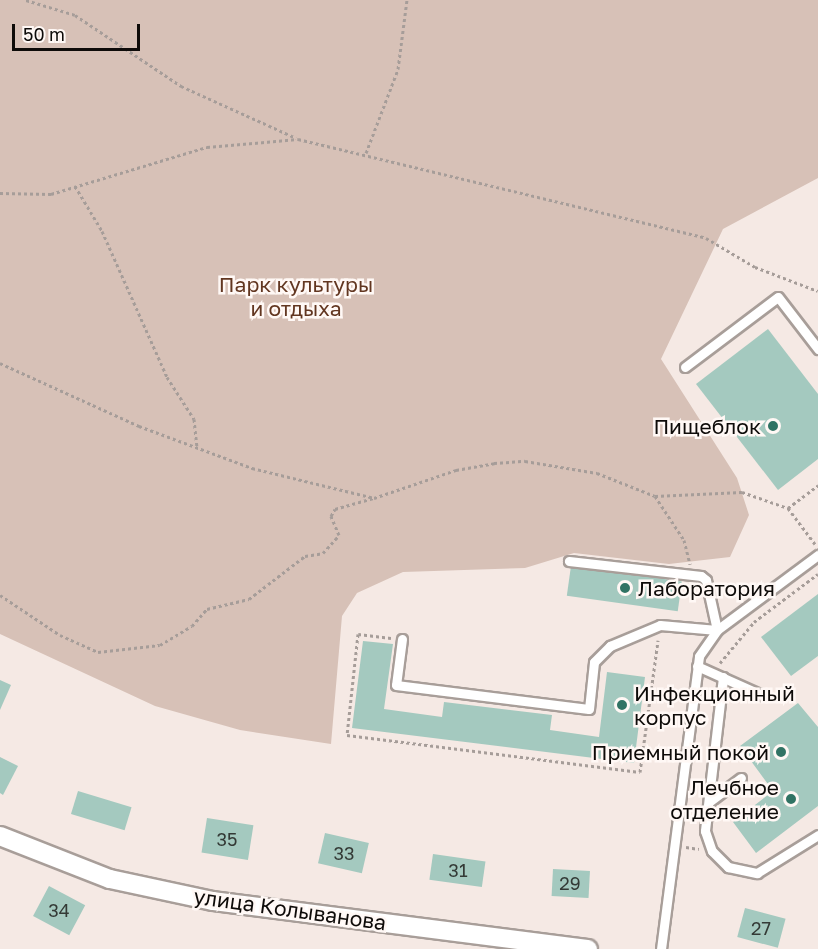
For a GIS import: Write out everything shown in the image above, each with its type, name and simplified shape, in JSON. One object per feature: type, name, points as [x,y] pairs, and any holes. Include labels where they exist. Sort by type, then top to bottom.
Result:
[{"type":"street","name":"улица Колыванова","points":[[0,836],[110,879],[213,901],[515,944],[588,949]]},
{"type":"lane","points":[[685,368],[778,297],[818,349]]},
{"type":"lane","points":[[661,949],[697,666],[704,645],[717,630],[818,555]]},
{"type":"lane","points":[[569,561],[690,574],[706,580],[717,630]]},
{"type":"lane","points":[[402,639],[396,685],[589,709],[594,662],[600,653],[660,625],[717,630]]},
{"type":"lane","points":[[697,666],[764,696]]},
{"type":"lane","points":[[723,677],[706,839],[719,860],[742,873],[774,867],[818,835]]},
{"type":"lane","points":[[709,802],[741,778]]},
{"type":"path","points":[[26,0],[75,15],[182,86],[298,139],[366,153],[706,238],[755,267],[818,291]]},
{"type":"path","points":[[366,153],[398,69],[408,0]]},
{"type":"path","points":[[0,193],[51,194],[207,147],[298,139]]},
{"type":"path","points":[[75,186],[102,231],[167,377],[194,419],[197,448]]},
{"type":"path","points":[[0,363],[197,448],[306,484],[374,498]]},
{"type":"path","points":[[0,595],[60,635],[98,652],[160,645],[192,626],[207,609],[249,599],[305,556],[323,552],[339,536],[331,516],[334,509],[456,470],[525,461],[597,473],[655,496],[742,492],[788,508],[810,538]]},
{"type":"path","points":[[788,508],[818,486]]},
{"type":"path","points":[[655,496],[684,540],[690,574]]},
{"type":"path","points":[[402,639],[358,634],[346,735],[640,772],[660,625]]},
{"type":"green space","name":"Парк культуры и отдыха","points":[[0,0],[818,0],[818,178],[723,229],[661,359],[737,478],[749,515],[730,557],[669,564],[574,553],[525,568],[403,572],[357,593],[342,616],[331,744],[240,730],[155,706],[0,634]]},
{"type":"building","name":"Пищеблок","points":[[768,329],[818,394],[818,459],[778,490],[696,384]]},
{"type":"building","name":"Лаборатория","points":[[571,566],[682,582],[678,611],[567,596]]},
{"type":"building","points":[[818,594],[818,656],[791,676],[761,637]]},
{"type":"building","name":"Инфекционный корпус","points":[[363,641],[393,644],[384,709],[442,717],[444,702],[552,715],[550,730],[599,737],[607,672],[645,677],[634,763],[352,728]]},
{"type":"building","points":[[0,680],[11,685],[0,710]]},
{"type":"building","points":[[798,703],[818,727],[818,806],[756,853],[733,822],[773,791],[740,746]]},
{"type":"building","points":[[0,757],[18,766],[3,795],[0,793]]},
{"type":"building","points":[[78,791],[132,807],[125,830],[71,814]]},
{"type":"building","points":[[207,818],[253,825],[248,860],[202,853]]},
{"type":"building","points":[[325,833],[369,843],[362,873],[318,863]]},
{"type":"building","points":[[433,854],[485,861],[482,887],[429,880]]},
{"type":"building","points":[[553,869],[590,871],[589,898],[552,896]]},
{"type":"building","points":[[49,886],[85,905],[69,935],[33,916]]},
{"type":"building","points":[[745,908],[786,919],[778,948],[737,937]]},
{"type":"place","name":"Пищеблок","points":[[773,426]]},
{"type":"place","name":"Лаборатория","points":[[625,588]]},
{"type":"place","name":"Инфекционный корпус","points":[[622,705]]},
{"type":"place","name":"Приемный покой","points":[[781,752]]},
{"type":"place","name":"Лечбное отделение","points":[[791,799]]}]
